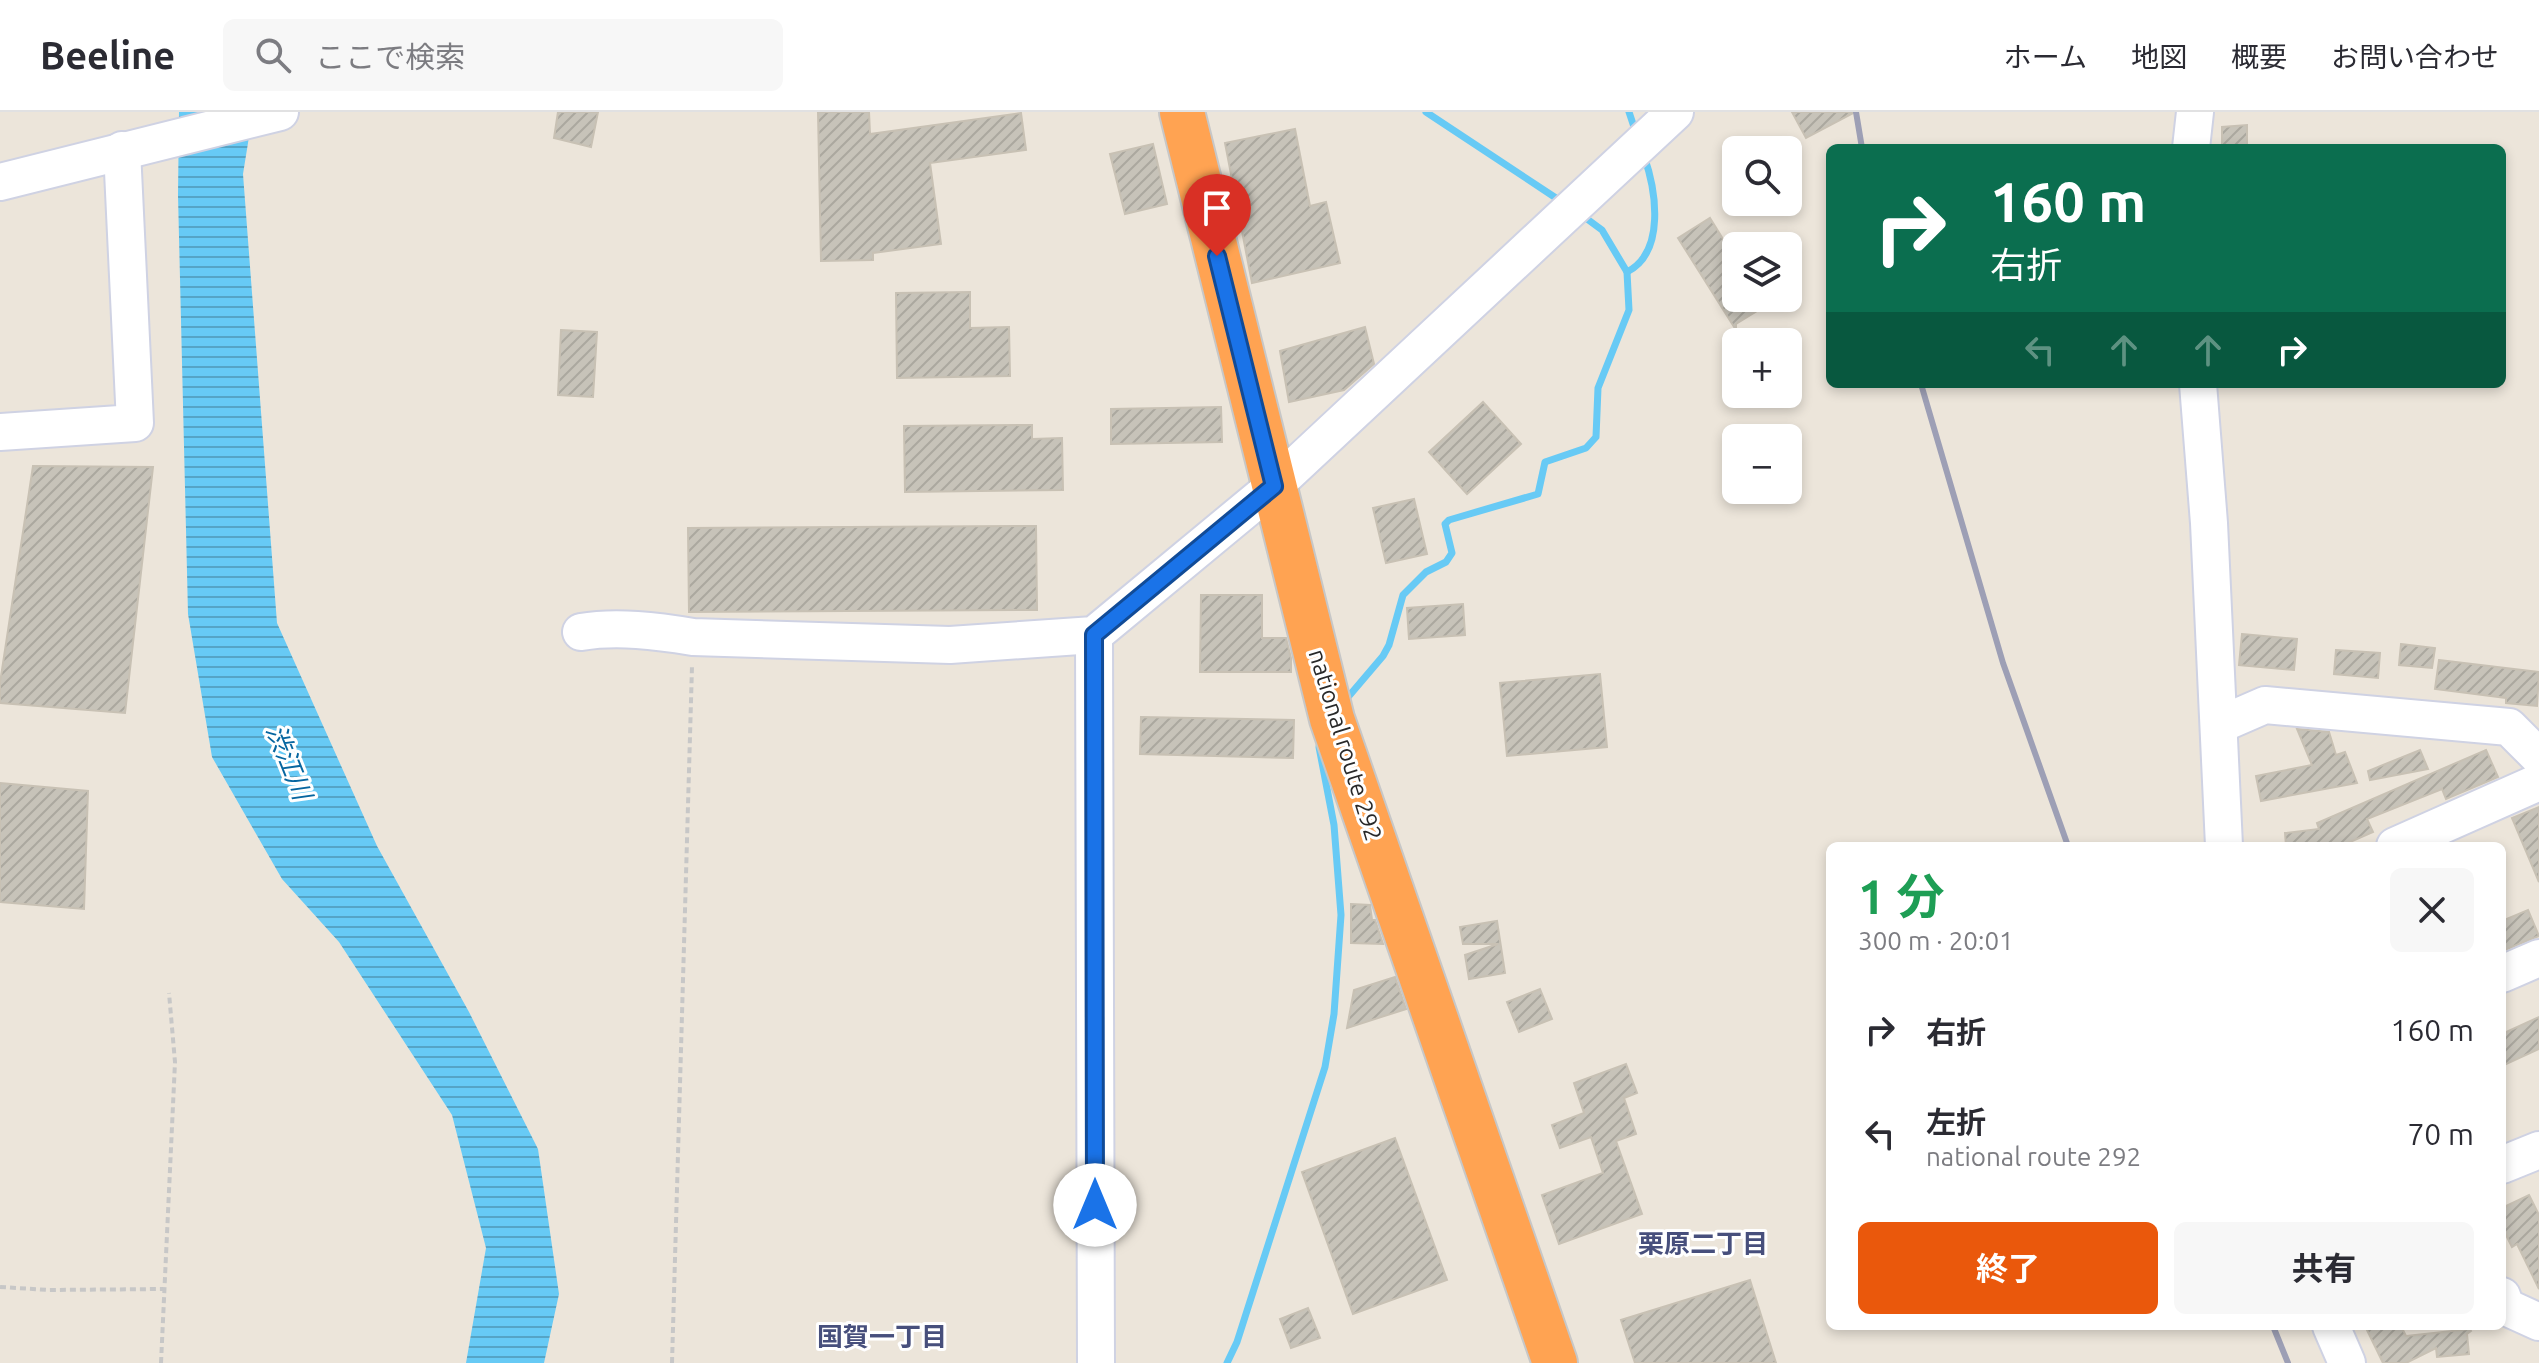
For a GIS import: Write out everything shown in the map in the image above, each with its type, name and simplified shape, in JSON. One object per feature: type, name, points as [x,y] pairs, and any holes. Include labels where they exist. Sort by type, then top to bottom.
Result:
[{"type":"highway","name":"national route 292","points":[[1182,112],[1332,719],[1555,1363]]},
{"type":"street","points":[[0,182],[280,112]]},
{"type":"street","points":[[581,632],[664,632],[693,637],[950,645],[1094,635],[1274,486],[1675,112]]},
{"type":"street","points":[[2191,144],[2195,112]]},
{"type":"street","points":[[0,432],[135,423],[122,150]]},
{"type":"street","points":[[2198,388],[2209,523],[2224,842]]},
{"type":"street","points":[[1094,635],[1096,1363]]},
{"type":"street","points":[[2219,725],[2265,705],[2509,727],[2539,757]]},
{"type":"street","points":[[2404,842],[2539,782]]},
{"type":"street","points":[[2506,972],[2539,958]]},
{"type":"street","points":[[2506,1163],[2539,1150]]},
{"type":"street","points":[[2506,1307],[2539,1322]]},
{"type":"street","points":[[2333,1330],[2347,1363]]},
{"type":"path","points":[[672,1363],[693,637]]},
{"type":"path","points":[[161,1363],[175,1062],[169,993]]},
{"type":"path","points":[[0,1287],[163,1289]]},
{"type":"water","name":"渋江川","points":[[179,112],[253,112],[243,174],[277,623],[377,846],[469,1012],[538,1149],[559,1294],[544,1363],[466,1363],[486,1248],[452,1115],[339,942],[282,879],[212,757],[188,614],[178,195]]},
{"type":"building","points":[[558,112],[598,112],[591,147],[554,138]]},
{"type":"building","points":[[818,112],[869,112],[870,134],[1021,113],[1026,150],[930,163],[941,244],[873,253],[873,260],[821,261]]},
{"type":"building","points":[[1792,112],[1855,112],[1806,138]]},
{"type":"building","points":[[2247,125],[2247,144],[2222,144],[2222,127]]},
{"type":"building","points":[[1295,129],[1310,206],[1326,202],[1340,263],[1252,283],[1225,143]]},
{"type":"building","points":[[1153,144],[1167,204],[1125,214],[1110,154]]},
{"type":"building","points":[[1710,218],[1722,237],[1722,308],[1678,238]]},
{"type":"building","points":[[970,292],[970,328],[1009,327],[1010,376],[897,378],[896,293]]},
{"type":"building","points":[[1725,312],[1755,312],[1736,324],[1735,328]]},
{"type":"building","points":[[1365,327],[1374,364],[1344,390],[1289,402],[1280,351]]},
{"type":"building","points":[[561,330],[597,332],[593,397],[558,395]]},
{"type":"building","points":[[1483,402],[1521,444],[1467,494],[1429,452]]},
{"type":"building","points":[[1221,407],[1222,442],[1111,444],[1111,409]]},
{"type":"building","points":[[1032,425],[1032,439],[1062,438],[1063,490],[905,492],[904,426]]},
{"type":"building","points":[[33,466],[153,467],[125,713],[0,703],[0,683]]},
{"type":"building","points":[[1414,499],[1427,554],[1386,563],[1373,508]]},
{"type":"building","points":[[1036,526],[1037,610],[689,612],[688,528]]},
{"type":"building","points":[[1201,595],[1262,595],[1262,638],[1286,638],[1291,672],[1200,672]]},
{"type":"building","points":[[1463,604],[1465,635],[1409,639],[1407,608]]},
{"type":"building","points":[[2242,634],[2297,639],[2294,670],[2239,665]]},
{"type":"building","points":[[2401,644],[2435,648],[2432,668],[2399,665]]},
{"type":"building","points":[[2336,650],[2380,653],[2378,678],[2334,674]]},
{"type":"building","points":[[2439,660],[2539,672],[2537,706],[2506,703],[2506,698],[2435,689]]},
{"type":"building","points":[[1600,674],[1607,747],[1507,756],[1500,683]]},
{"type":"building","points":[[1141,717],[1294,720],[1293,758],[1140,754]]},
{"type":"building","points":[[2297,729],[2329,732],[2336,755],[2345,752],[2357,783],[2261,801],[2256,776],[2312,765]]},
{"type":"building","points":[[2420,750],[2428,769],[2370,780],[2368,771]]},
{"type":"building","points":[[2486,750],[2498,777],[2446,799],[2442,789],[2367,819],[2373,832],[2350,842],[2286,842],[2285,833],[2319,829],[2317,823]]},
{"type":"building","points":[[0,783],[88,791],[84,909],[0,902]]},
{"type":"building","points":[[2539,807],[2539,882],[2512,818]]},
{"type":"building","points":[[1351,904],[1370,905],[1372,920],[1375,920],[1383,944],[1351,943]]},
{"type":"building","points":[[2528,910],[2539,936],[2506,949],[2506,919]]},
{"type":"building","points":[[1497,921],[1505,973],[1469,979],[1465,955],[1498,944],[1463,944],[1460,927]]},
{"type":"building","points":[[1395,977],[1406,1009],[1347,1028],[1354,990]]},
{"type":"building","points":[[1540,989],[1552,1019],[1519,1032],[1507,1002]]},
{"type":"building","points":[[2539,1017],[2539,1049],[2506,1064],[2506,1032]]},
{"type":"building","points":[[1626,1064],[1637,1093],[1624,1098],[1636,1134],[1616,1141],[1642,1214],[1559,1244],[1542,1195],[1603,1173],[1591,1137],[1560,1148],[1552,1125],[1584,1113],[1574,1083]]},
{"type":"building","points":[[1395,1138],[1447,1280],[1353,1314],[1302,1172]]},
{"type":"building","points":[[2529,1195],[2539,1215],[2539,1289],[2517,1244],[2512,1247],[2506,1235],[2506,1206]]},
{"type":"building","points":[[1750,1280],[1776,1363],[1635,1363],[1621,1320]]},
{"type":"building","points":[[1308,1308],[1320,1338],[1291,1348],[1280,1319]]},
{"type":"building","points":[[2367,1330],[2403,1330],[2406,1336],[2471,1331],[2467,1334],[2469,1354],[2437,1357],[2436,1348],[2406,1363],[2383,1363]]},
{"type":"waterway","points":[[1426,112],[1562,202]]},
{"type":"waterway","points":[[1629,112],[1636,133]]},
{"type":"waterway","points":[[1627,272],[1639,263],[1653,235],[1654,202],[1644,156]]},
{"type":"waterway","points":[[1343,703],[1383,656],[1403,595],[1426,572],[1446,562],[1452,553],[1445,524],[1449,520],[1538,494],[1545,462],[1586,448],[1596,437],[1598,388],[1629,310],[1627,272],[1602,230],[1579,213]]},
{"type":"waterway","points":[[1227,1363],[1237,1342],[1325,1067],[1334,1014],[1341,915],[1334,825],[1320,740]]},
{"type":"railway","points":[[1856,112],[1861,144]]},
{"type":"railway","points":[[1922,388],[2003,663],[2067,842]]},
{"type":"railway","points":[[2275,1330],[2288,1363]]},
{"type":"district","name":"栗原二丁目","points":[[1703,1244]]},
{"type":"district","name":"国賀一丁目","points":[[882,1337]]},
{"type":"route","points":[[1095,1205],[1094,635],[1274,486],[1217,256]]}]
